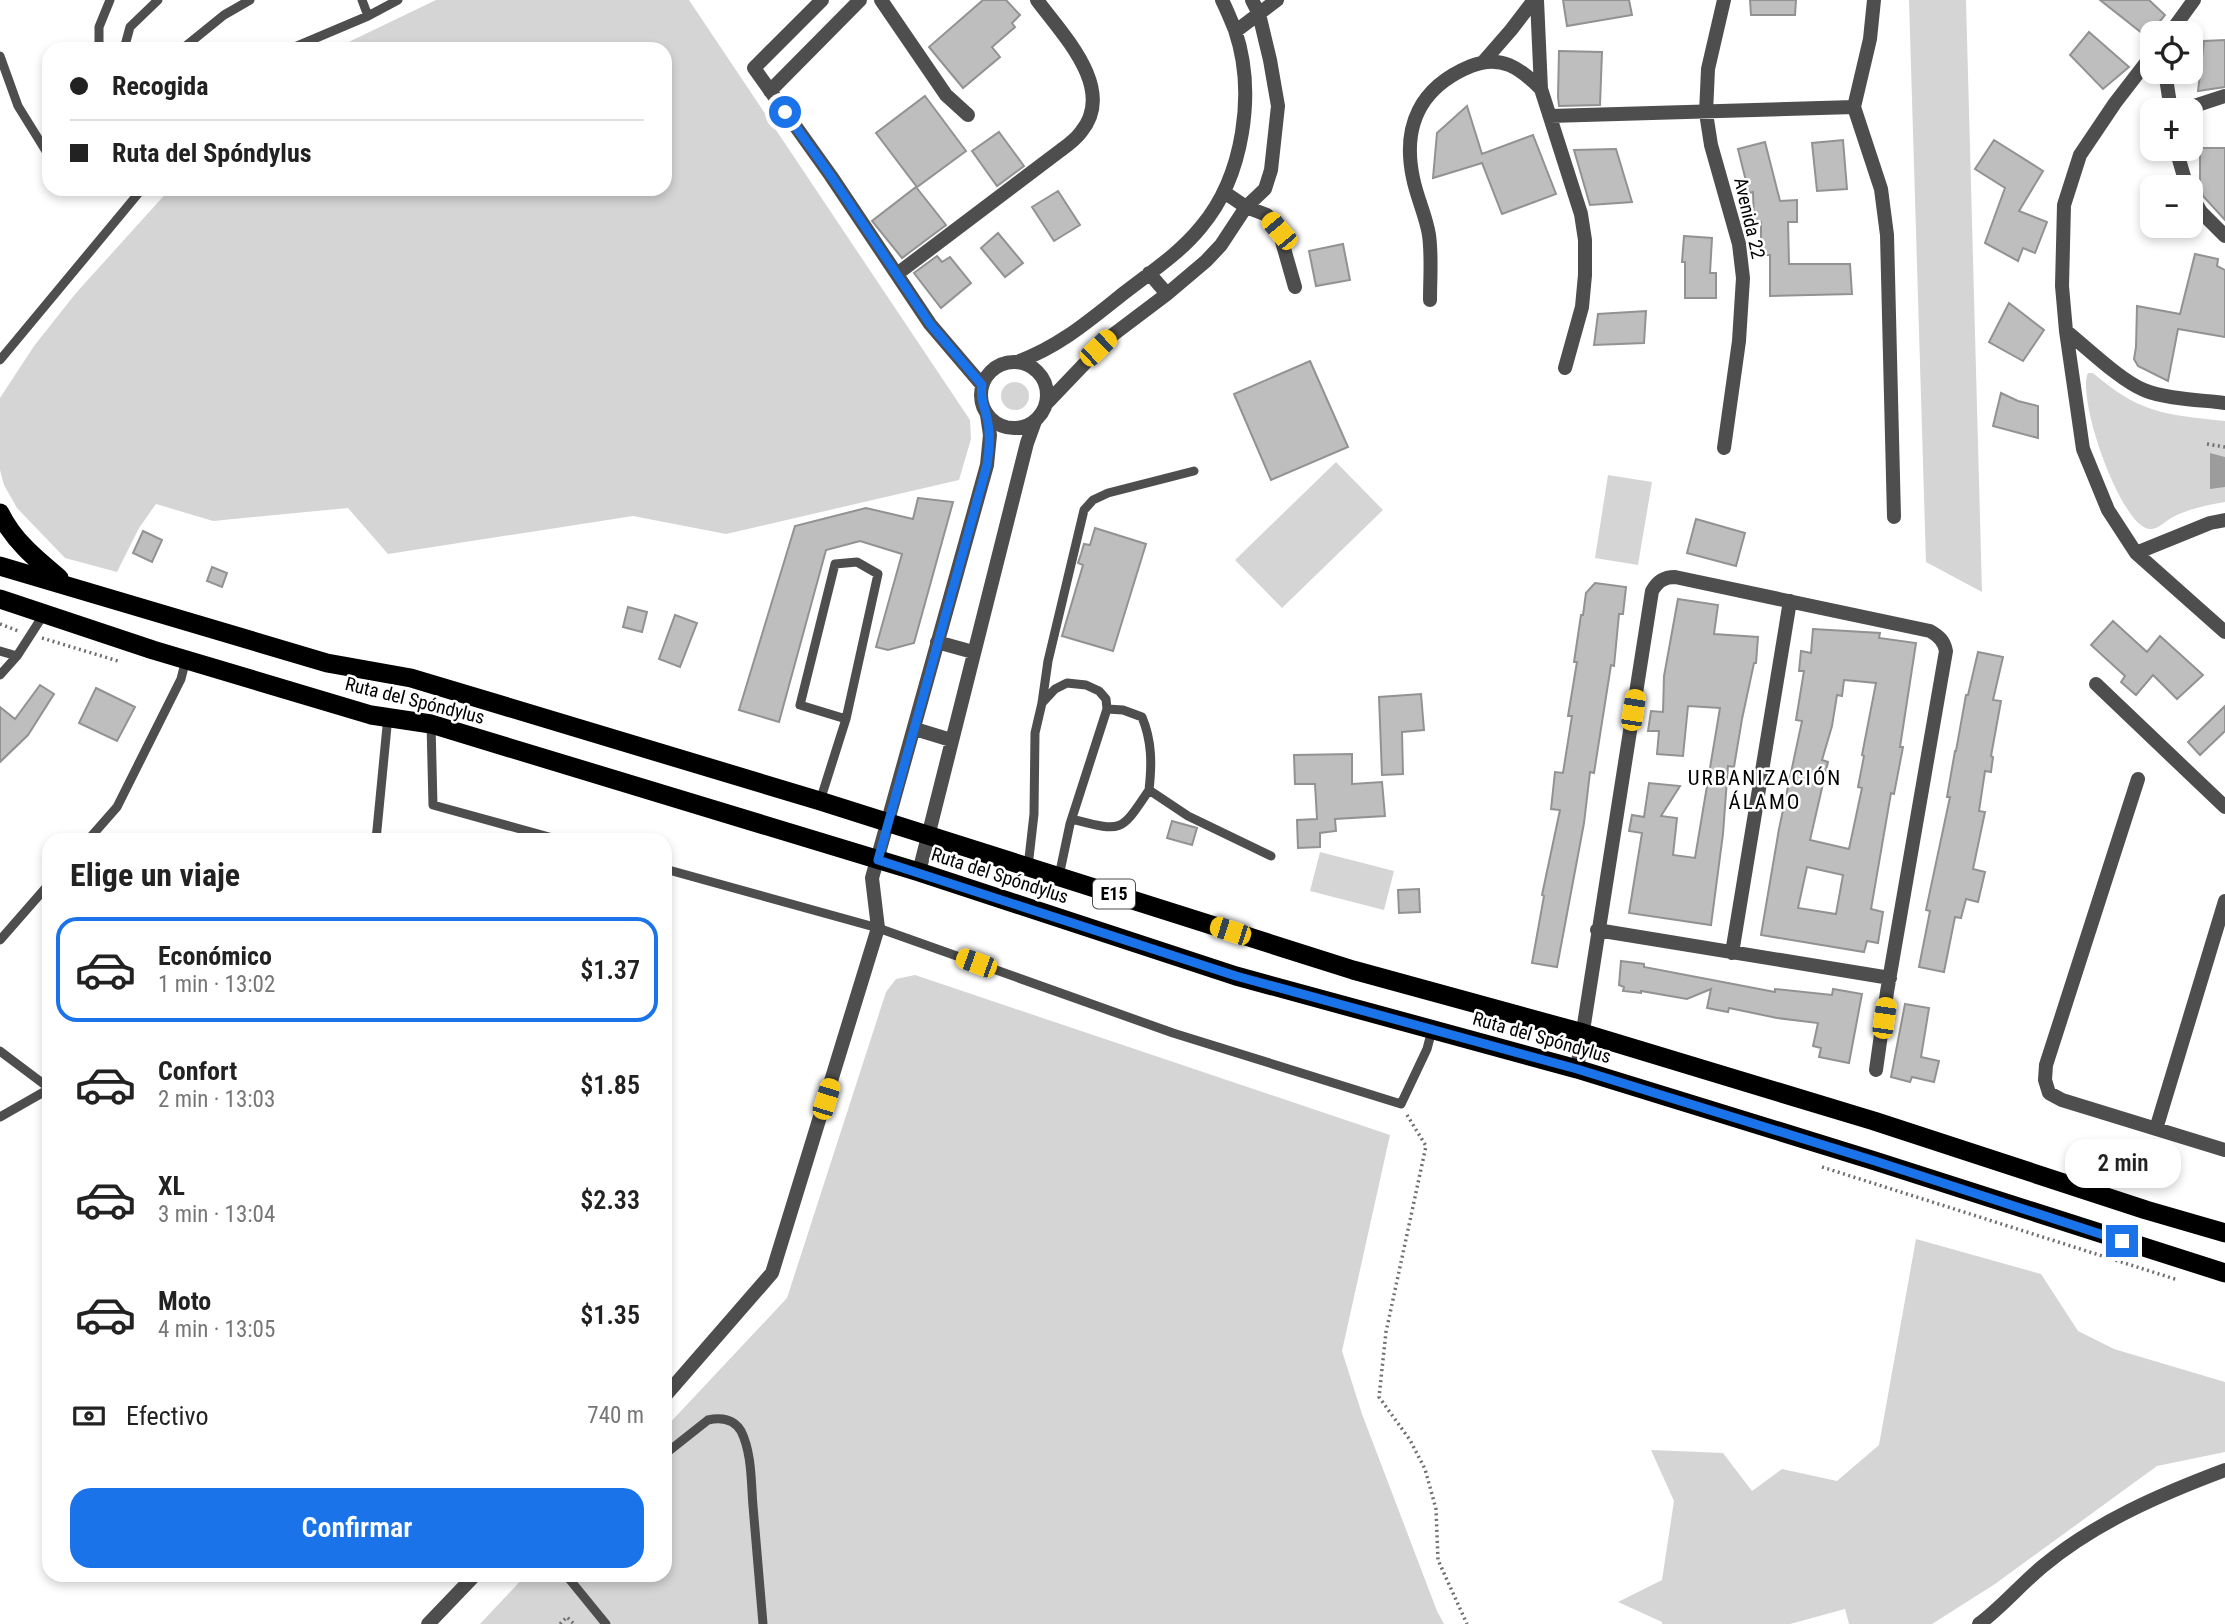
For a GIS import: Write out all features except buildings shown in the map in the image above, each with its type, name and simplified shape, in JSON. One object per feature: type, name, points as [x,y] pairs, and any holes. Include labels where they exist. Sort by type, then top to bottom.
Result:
[{"type":"highway","points":[[0,513],[5,524],[30,554],[68,585]]},
{"type":"highway","name":"Ruta del Spóndylus","points":[[0,566],[327,663],[411,678],[820,801],[1353,970],[1583,1033],[1874,1121],[2225,1233]]},
{"type":"highway","name":"Ruta del Spóndylus","points":[[0,599],[371,715],[432,724],[919,872],[1236,976],[1577,1069],[2225,1273]]},
{"type":"street","points":[[822,0],[754,68],[831,176],[930,324],[982,385]]},
{"type":"street","points":[[770,91],[860,0]]},
{"type":"street","points":[[881,0],[946,95],[968,116]]},
{"type":"street","points":[[897,274],[1061,150],[1082,132],[1091,116],[1090,76],[1082,59],[1037,0]]},
{"type":"street","points":[[672,1388],[772,1273],[878,928],[872,878],[987,465],[990,435],[980,395],[982,385],[987,375],[996,367],[1038,355],[1068,338],[1168,259],[1194,235],[1213,211],[1234,168],[1243,128],[1245,81],[1236,31],[1222,0]]},
{"type":"street","points":[[1046,404],[1110,337],[1206,261],[1221,245],[1246,207],[1265,189],[1271,170],[1278,106],[1259,14],[1252,0]]},
{"type":"street","points":[[1236,31],[1277,0]]},
{"type":"street","points":[[1430,300],[1431,257],[1428,233],[1413,180],[1410,155],[1411,131],[1419,107],[1434,88],[1484,61],[1535,0]]},
{"type":"street","points":[[1535,0],[1541,89],[1581,214],[1585,240],[1582,307],[1565,368]]},
{"type":"street","name":"Avenida 22","points":[[1724,0],[1708,69],[1706,113],[1711,145],[1737,235],[1743,278],[1739,341],[1724,448]]},
{"type":"street","points":[[1874,0],[1870,39],[1854,107],[1881,189],[1887,235],[1894,517]]},
{"type":"street","points":[[2179,21],[2194,0]]},
{"type":"street","points":[[1484,61],[1505,63],[1524,72],[1541,89]]},
{"type":"street","points":[[2140,71],[2080,155],[2064,205],[2062,286],[2066,331],[2084,449],[2108,510],[2136,554],[2225,632]]},
{"type":"street","points":[[2203,103],[2225,96]]},
{"type":"street","points":[[1550,116],[1854,107]]},
{"type":"street","points":[[1224,192],[1246,207],[1266,215],[1279,231],[1295,287]]},
{"type":"street","points":[[2203,214],[2225,236]]},
{"type":"street","points":[[1149,273],[1167,294]]},
{"type":"street","points":[[2066,331],[2116,372],[2144,390],[2179,398],[2225,402]]},
{"type":"street","points":[[987,415],[1004,427],[1015,428],[1035,421],[1042,414],[1047,392],[1044,382],[1038,372],[1029,365],[1017,362]]},
{"type":"street","points":[[919,872],[973,652],[1035,421]]},
{"type":"street","points":[[2136,554],[2210,523],[2225,520]]},
{"type":"street","points":[[1577,1069],[1652,591],[1662,579],[1675,577],[1930,631],[1942,639],[1945,645],[1876,1070]]},
{"type":"street","points":[[1732,953],[1790,601]]},
{"type":"street","points":[[937,642],[973,652]]},
{"type":"street","points":[[2096,684],[2225,807]]},
{"type":"street","points":[[915,729],[951,740]]},
{"type":"street","points":[[2138,779],[2046,1065],[2045,1080],[2049,1093],[2063,1100],[2225,1150]]},
{"type":"street","points":[[2157,1129],[2225,901]]},
{"type":"street","points":[[1597,930],[1890,978]]},
{"type":"street","points":[[1979,1624],[2044,1565],[2098,1528],[2143,1504],[2225,1470]]},
{"type":"street","points":[[428,1624],[468,1582]]},
{"type":"lane","points":[[99,42],[99,27],[110,0]]},
{"type":"lane","points":[[126,42],[130,27],[158,0]]},
{"type":"lane","points":[[191,42],[224,15],[250,0]]},
{"type":"lane","points":[[362,0],[369,16]]},
{"type":"lane","points":[[307,42],[369,16],[386,3],[398,0]]},
{"type":"lane","points":[[0,56],[18,106],[42,146]]},
{"type":"lane","points":[[0,360],[136,196]]},
{"type":"lane","points":[[1028,867],[1034,814],[1035,733],[1048,661],[1084,510],[1093,500],[1108,493],[1194,471]]},
{"type":"lane","points":[[820,801],[846,719],[878,574],[857,562],[835,564],[800,705],[846,719]]},
{"type":"lane","points":[[0,675],[17,656],[45,614]]},
{"type":"lane","points":[[0,651],[17,656]]},
{"type":"lane","points":[[94,833],[117,807],[181,679],[186,659]]},
{"type":"lane","points":[[1042,703],[1055,689],[1067,683],[1086,685],[1099,691],[1106,699],[1107,709],[1072,819],[1059,876]]},
{"type":"lane","points":[[1072,819],[1104,827],[1119,826],[1128,821],[1149,790],[1149,734],[1142,717],[1124,710],[1107,709]]},
{"type":"lane","points":[[377,833],[388,716]]},
{"type":"lane","points":[[432,724],[433,805],[535,833]]},
{"type":"lane","points":[[1149,790],[1188,816],[1271,856]]},
{"type":"lane","points":[[672,871],[878,928],[1172,1033],[1401,1104],[1427,1049],[1432,1030]]},
{"type":"lane","points":[[0,940],[42,892]]},
{"type":"lane","points":[[0,1051],[42,1084]]},
{"type":"lane","points":[[0,1117],[42,1093]]},
{"type":"lane","points":[[672,1448],[708,1420],[726,1419],[740,1430],[749,1459],[763,1624]]},
{"type":"lane","points":[[574,1582],[606,1624]]},
{"type":"path","points":[[2207,444],[2225,447]]},
{"type":"path","points":[[1401,1104],[1426,1146],[1386,1332],[1379,1398],[1410,1440],[1425,1469],[1436,1509],[1438,1560],[1467,1624]]},
{"type":"path","points":[[560,1624],[566,1617],[574,1624]]},
{"type":"shaded area","points":[[436,0],[689,0],[970,420],[971,439],[959,480],[726,534],[633,516],[388,554],[348,508],[213,521],[156,504],[139,528],[117,572],[65,558],[17,508],[4,485],[0,470],[0,398],[34,346],[76,293],[164,196],[672,196],[672,42],[349,42]]},
{"type":"shaded area","points":[[1909,0],[1966,0],[1982,592],[1926,562]]},
{"type":"shaded area","points":[[2088,373],[2093,373],[2125,397],[2154,410],[2225,421],[2225,502],[2185,512],[2152,529],[2138,522],[2114,484],[2094,432],[2088,407]]},
{"type":"shaded area","points":[[1015,382],[1025,386],[1029,396],[1025,406],[1015,410],[1005,406],[1001,396],[1005,386]]},
{"type":"shaded area","points":[[2210,453],[2225,457],[2225,487],[2210,489]]},
{"type":"shaded area","points":[[1336,462],[1383,510],[1282,608],[1235,560]]},
{"type":"shaded area","points":[[1608,475],[1652,482],[1638,565],[1595,558]]},
{"type":"shaded area","points":[[1320,852],[1394,871],[1384,910],[1310,891]]},
{"type":"shaded area","points":[[915,975],[1390,1135],[1342,1351],[1362,1414],[1444,1624],[480,1624],[519,1582],[672,1582],[672,1421],[787,1298],[886,992],[896,979]]},
{"type":"shaded area","points":[[1916,1239],[2041,1274],[2078,1331],[2114,1349],[2225,1382],[2225,1452],[2157,1466],[1995,1584],[1932,1624],[1849,1624],[1845,1609],[1790,1624],[1662,1624],[1618,1602],[1662,1580],[1674,1501],[1651,1450],[1723,1453],[1752,1491],[1782,1469],[1837,1481],[1879,1445]]},
{"type":"district","name":"URBANIZACIÓN ÁLAMO","points":[[1765,790]]},
{"type":"route","points":[[785,112],[930,324],[982,385],[980,395],[990,435],[987,465],[878,860],[1236,976],[1577,1069],[2122,1241]]}]
